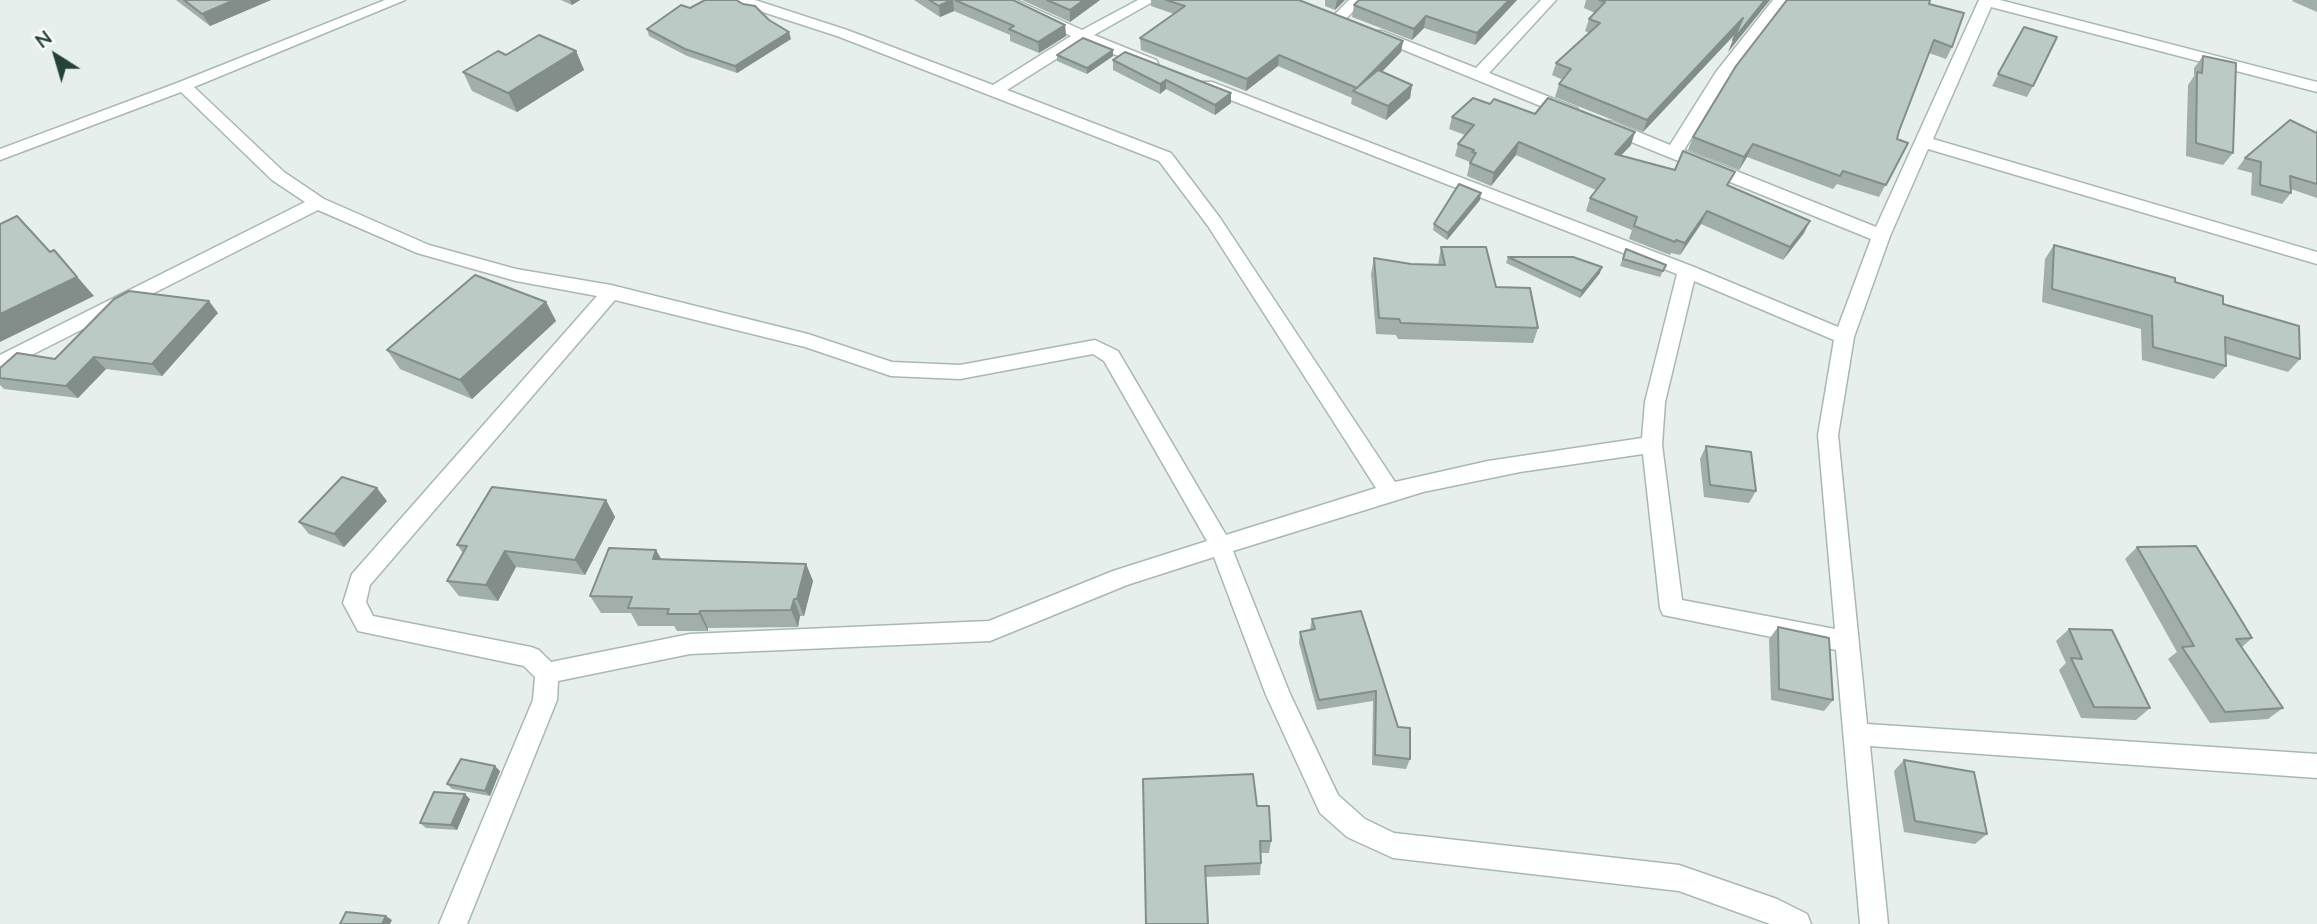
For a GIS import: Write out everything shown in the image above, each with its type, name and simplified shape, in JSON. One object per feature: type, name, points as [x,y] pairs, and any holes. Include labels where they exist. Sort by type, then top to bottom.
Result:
[{"type":"street","points":[[0,155],[183,86],[398,0]]},
{"type":"street","points":[[740,0],[842,33],[1165,157],[1214,222],[1390,492]]},
{"type":"street","points":[[1004,0],[1082,36],[1687,271],[1844,337]]},
{"type":"street","points":[[993,92],[1082,36],[1149,0]]},
{"type":"street","points":[[1357,0],[1344,21],[1881,236]]},
{"type":"street","points":[[1478,75],[1549,0]]},
{"type":"street","points":[[1674,153],[1723,75],[1781,0]]},
{"type":"street","points":[[1874,924],[1828,435],[1844,337],[1881,236],[1985,1],[2317,87]]},
{"type":"street","points":[[183,86],[278,176],[318,203],[423,249],[516,275],[611,292],[808,341],[891,369],[960,372],[1095,347],[1111,356],[1220,545],[1278,695],[1329,804],[1356,828],[1393,845],[1679,878],[1768,908],[1797,924]]},
{"type":"street","points":[[1924,142],[2317,258]]},
{"type":"street","points":[[0,364],[318,203]]},
{"type":"street","points":[[1687,271],[1655,402],[1652,445],[1671,608],[1848,642]]},
{"type":"street","points":[[453,924],[545,700],[547,673],[531,657],[366,624],[354,603],[360,581],[611,292]]},
{"type":"street","points":[[547,673],[690,644],[990,631],[1121,578],[1453,474],[1652,445]]},
{"type":"street","points":[[1857,734],[2317,766]]},
{"type":"building","points":[[184,0],[234,0],[202,14]]},
{"type":"building","points":[[705,0],[736,0],[755,6],[769,20],[789,32],[735,66],[685,49],[647,29],[681,5],[690,8]]},
{"type":"building","points":[[929,0],[951,0],[939,6]]},
{"type":"building","points":[[955,0],[1013,0],[1065,25],[1038,42],[1009,29],[1014,26]]},
{"type":"building","points":[[1047,0],[1084,0],[1070,10]]},
{"type":"building","points":[[1166,0],[1299,0],[1403,41],[1357,88],[1279,55],[1247,79],[1140,38],[1185,6]]},
{"type":"building","points":[[1359,0],[1509,0],[1477,33],[1426,16],[1414,29],[1354,5]]},
{"type":"building","points":[[1599,0],[1765,0],[1733,40],[1743,18],[1647,120],[1559,84],[1571,69],[1556,63],[1600,23],[1589,19],[1605,2]]},
{"type":"building","points":[[1787,0],[1930,0],[1929,4],[1964,13],[1952,47],[1934,40],[1899,131],[1897,139],[1908,143],[1886,185],[1843,171],[1840,176],[1753,144],[1744,157],[1693,137],[1736,66]]},
{"type":"building","points":[[2024,27],[2057,37],[2033,86],[1998,74]]},
{"type":"building","points":[[539,35],[576,51],[508,93],[463,72],[498,51],[506,55]]},
{"type":"building","points":[[1083,38],[1113,50],[1087,68],[1057,55]]},
{"type":"building","points":[[1125,52],[1231,93],[1215,105],[1166,80],[1160,84],[1113,60]]},
{"type":"building","points":[[2203,56],[2236,63],[2233,153],[2196,143],[2197,72],[2202,73]]},
{"type":"building","points":[[1378,70],[1412,85],[1388,106],[1353,91]]},
{"type":"building","points":[[1473,98],[1490,104],[1494,99],[1535,114],[1548,98],[1635,132],[1615,154],[1675,170],[1683,151],[1735,172],[1727,185],[1810,221],[1790,247],[1707,211],[1685,243],[1675,242],[1634,226],[1637,217],[1590,198],[1605,179],[1519,142],[1494,173],[1470,163],[1476,153],[1458,144],[1474,125],[1452,117]]},
{"type":"building","points":[[2290,120],[2317,133],[2317,184],[2290,176],[2291,193],[2260,185],[2261,162],[2245,158]]},
{"type":"building","points":[[1459,184],[1481,193],[1448,233],[1434,224]]},
{"type":"building","points":[[17,216],[50,252],[54,250],[77,277],[0,314],[0,224]]},
{"type":"building","points":[[2054,245],[2175,278],[2175,282],[2223,296],[2223,304],[2299,326],[2300,359],[2225,337],[2226,366],[2153,347],[2152,316],[2052,289]]},
{"type":"building","points":[[1441,247],[1486,247],[1496,287],[1530,288],[1538,328],[1401,323],[1399,319],[1379,318],[1374,258],[1411,264],[1445,265]]},
{"type":"building","points":[[1626,249],[1666,265],[1663,271],[1623,259]]},
{"type":"building","points":[[1508,257],[1573,257],[1602,267],[1582,291]]},
{"type":"building","points":[[475,275],[546,302],[460,380],[387,350]]},
{"type":"building","points":[[129,291],[209,301],[152,364],[94,357],[66,386],[0,378],[0,368],[17,353],[55,359],[114,299]]},
{"type":"building","points":[[1706,446],[1751,452],[1756,491],[1710,485]]},
{"type":"building","points":[[342,477],[377,488],[334,534],[299,522]]},
{"type":"building","points":[[492,487],[606,500],[575,560],[505,551],[486,585],[447,581],[467,546],[457,545]]},
{"type":"building","points":[[2196,546],[2252,638],[2236,639],[2283,708],[2225,712],[2182,647],[2194,646],[2137,547]]},
{"type":"building","points":[[609,548],[656,550],[653,559],[806,564],[797,599],[794,599],[791,610],[667,614],[669,609],[628,608],[632,597],[590,596]]},
{"type":"building","points":[[1361,611],[1398,727],[1410,728],[1410,759],[1375,755],[1376,691],[1319,700],[1300,632],[1315,629],[1312,619]]},
{"type":"building","points":[[1778,627],[1829,638],[1833,700],[1779,689]]},
{"type":"building","points":[[2069,629],[2112,630],[2150,708],[2094,707],[2071,658],[2082,659]]},
{"type":"building","points":[[461,759],[495,766],[485,791],[447,784]]},
{"type":"building","points":[[1904,760],[1974,772],[1987,834],[1915,821]]},
{"type":"building","points":[[1253,774],[1257,806],[1269,806],[1271,841],[1260,841],[1261,863],[1205,866],[1208,924],[1146,924],[1143,779]]},
{"type":"building","points":[[434,792],[465,794],[451,825],[420,823]]},
{"type":"building","points":[[346,912],[386,916],[382,924],[340,924]]}]
